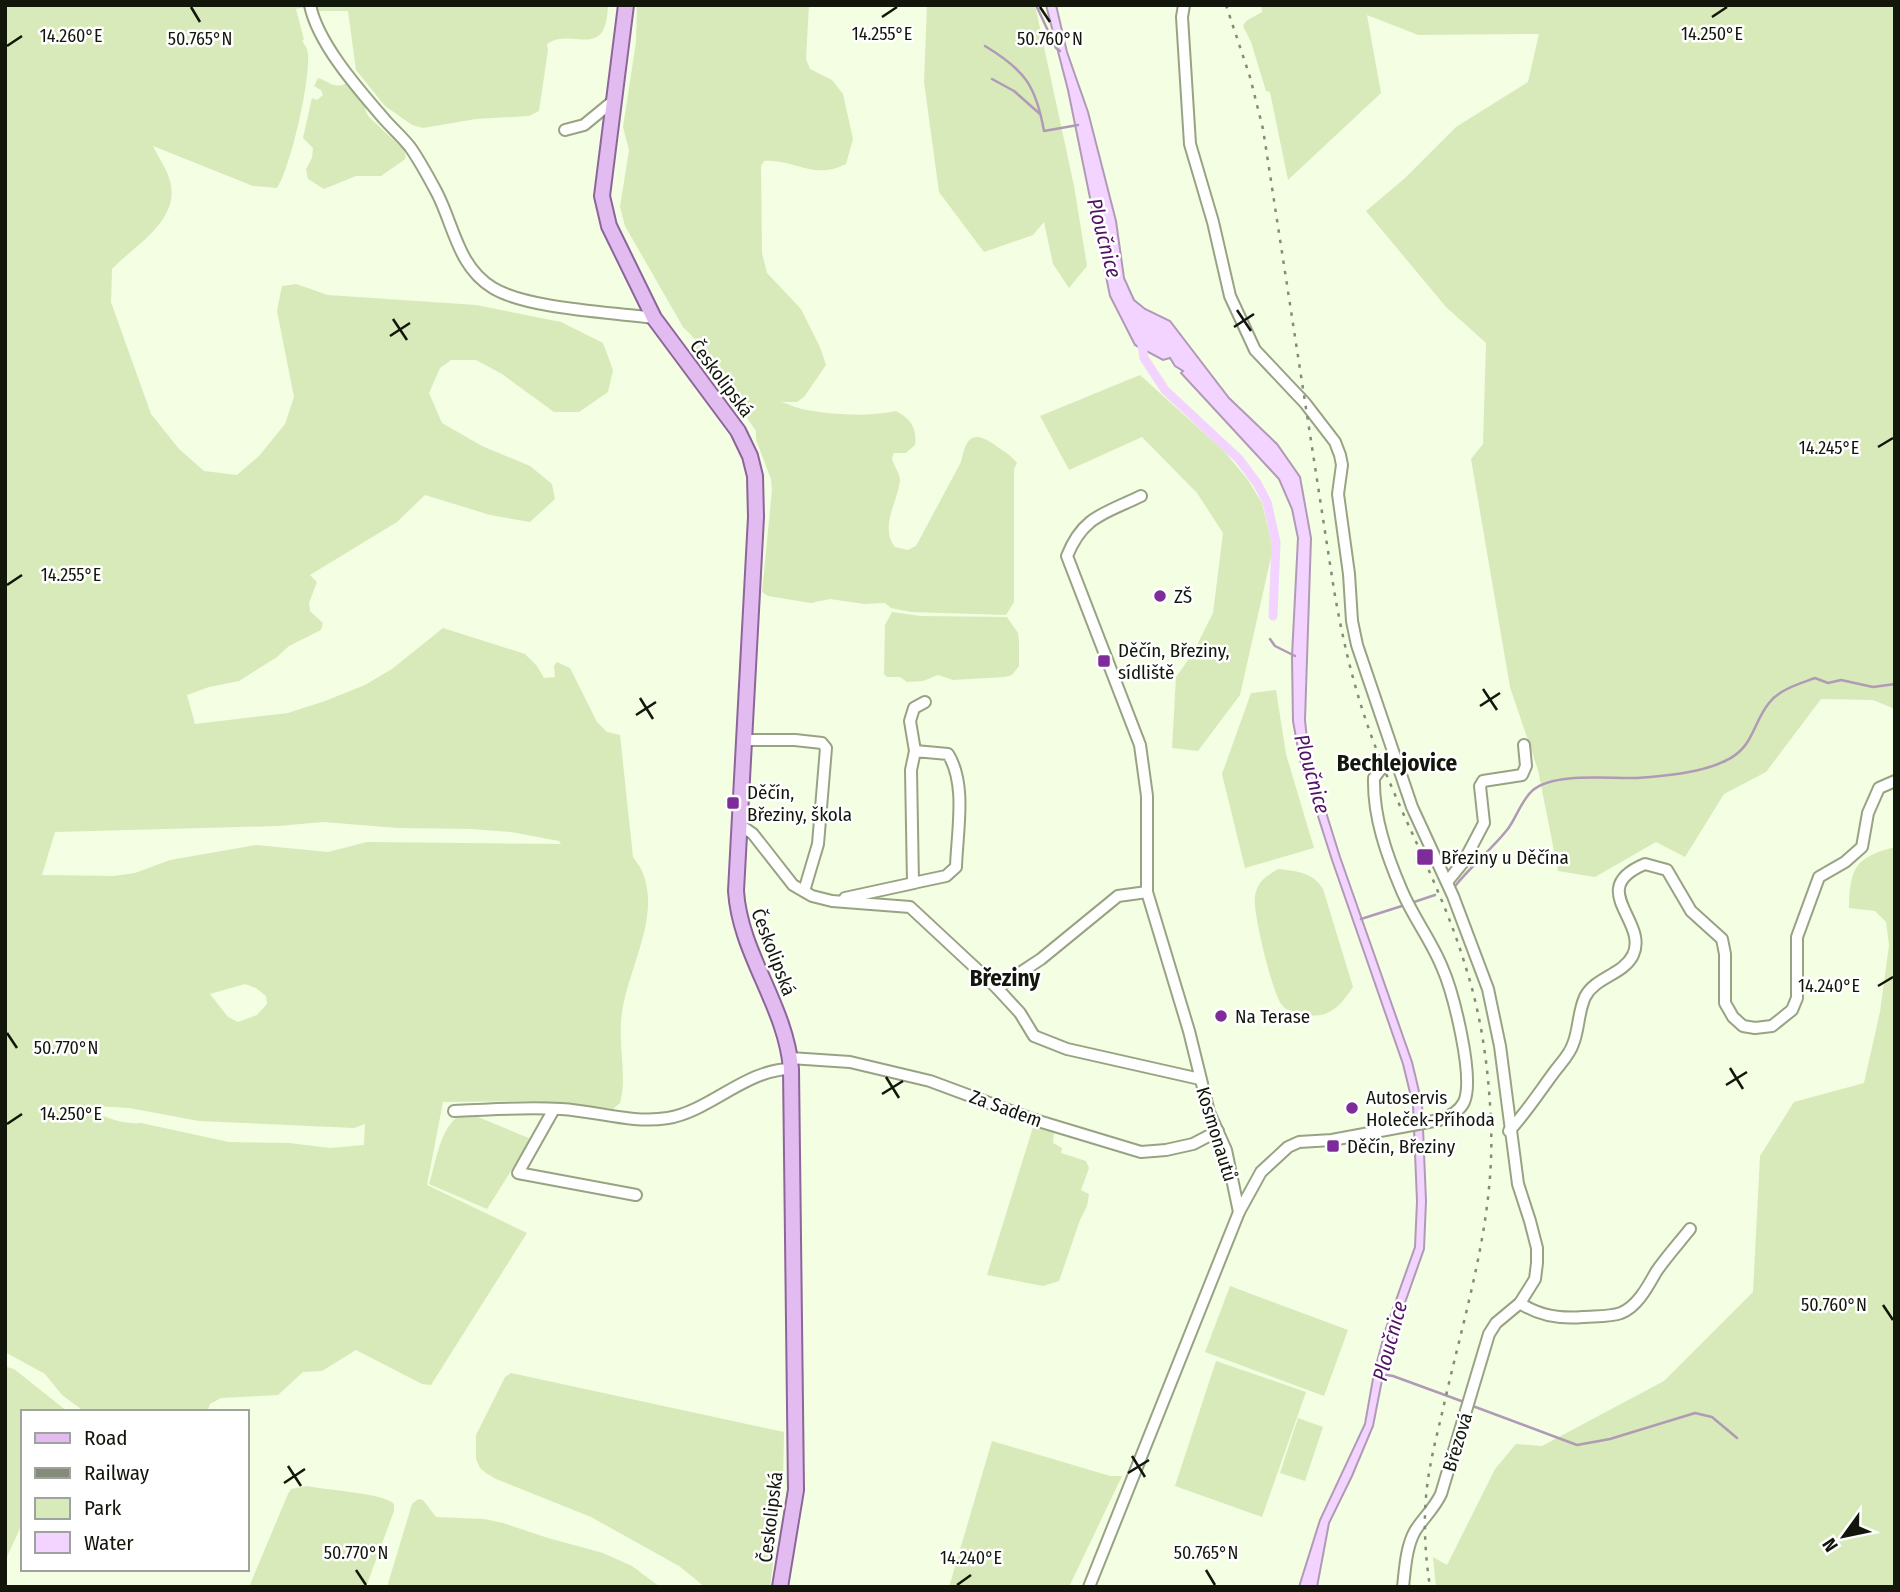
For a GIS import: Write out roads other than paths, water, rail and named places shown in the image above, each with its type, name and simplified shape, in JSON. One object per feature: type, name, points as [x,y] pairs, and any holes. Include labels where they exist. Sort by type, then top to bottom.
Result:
[{"type":"main road","name":"Českolipská","points":[[626,5],[602,196],[609,226],[654,318],[738,431],[750,456],[755,476],[756,517],[736,891],[737,911],[744,933],[784,1031],[791,1063],[796,1490],[780,1587]]},
{"type":"street","points":[[310,5],[328,45],[410,147],[438,195],[458,248],[480,278],[493,288],[538,303],[654,318]]},
{"type":"street","points":[[1184,5],[1182,18],[1190,144],[1213,222],[1230,296],[1255,350],[1306,403],[1335,442],[1340,455],[1342,465],[1338,494],[1349,574],[1352,621],[1361,656],[1412,807],[1447,882],[1488,989],[1500,1046],[1518,1184],[1537,1248],[1535,1279],[1520,1303],[1536,1312],[1555,1317],[1574,1318],[1620,1313],[1648,1289],[1656,1273],[1690,1229]]},
{"type":"street","points":[[565,130],[584,125],[612,102]]},
{"type":"street","name":"Kosmonautů","points":[[1141,496],[1088,522],[1075,536],[1067,556],[1140,745],[1147,796],[1147,892],[1209,1112],[1226,1150],[1239,1212]]},
{"type":"street","points":[[914,883],[911,771],[915,751],[910,722],[914,708],[925,702]]},
{"type":"street","points":[[743,740],[795,740],[822,743],[826,748],[818,844],[804,891]]},
{"type":"street","points":[[1447,882],[1464,861],[1484,823],[1480,786],[1483,782],[1522,775],[1526,766],[1524,745]]},
{"type":"street","points":[[832,901],[946,876],[956,867],[959,792],[955,764],[948,754],[915,751]]},
{"type":"street","points":[[1090,1587],[1239,1212],[1261,1172],[1283,1151],[1299,1142],[1332,1140],[1448,1118],[1460,1108],[1467,1090],[1455,1006],[1449,986],[1434,950],[1409,904],[1381,832],[1373,796],[1374,778],[1378,771],[1383,766],[1396,762]]},
{"type":"street","points":[[1509,1131],[1573,1046],[1585,998],[1593,986],[1623,967],[1632,957],[1635,946],[1633,932],[1620,900],[1619,887],[1623,877],[1645,864],[1667,870],[1691,911],[1722,939],[1725,954],[1725,1003],[1732,1017],[1743,1026],[1772,1026],[1792,1010],[1797,998],[1797,937],[1819,877],[1845,862],[1862,847],[1868,813],[1879,788],[1895,781]]},
{"type":"street","points":[[739,824],[753,834],[793,885],[812,896],[832,901],[910,907],[997,988],[1020,1013],[1034,1036],[1067,1049],[1200,1079]]},
{"type":"street","points":[[997,988],[1041,959],[1118,896],[1147,892]]},
{"type":"street","name":"Za Sadem","points":[[454,1111],[554,1109],[646,1120],[673,1117],[791,1063],[850,1062],[930,1081],[1035,1120],[1142,1152],[1193,1144],[1218,1131]]},
{"type":"street","points":[[554,1109],[518,1173],[636,1195]]},
{"type":"street","points":[[1232,1180],[1253,1184]]},
{"type":"street","name":"Březová","points":[[1403,1587],[1411,1541],[1416,1530],[1435,1508],[1441,1494],[1489,1334],[1496,1323],[1520,1303]]},
{"type":"water","name":"Ploučnice","points":[[1046,5],[1056,5],[1067,52],[1088,112],[1116,221],[1124,278],[1134,300],[1145,309],[1170,321],[1229,398],[1277,444],[1300,477],[1311,538],[1305,720],[1309,758],[1340,857],[1412,1062],[1422,1104],[1426,1201],[1424,1249],[1395,1331],[1373,1426],[1329,1523],[1317,1587],[1299,1587],[1320,1520],[1365,1424],[1374,1373],[1386,1328],[1415,1247],[1417,1201],[1413,1105],[1403,1064],[1300,760],[1293,721],[1292,656],[1298,538],[1292,509],[1279,479],[1181,373],[1183,371],[1175,366],[1170,358],[1163,360],[1135,345],[1110,296],[1068,90]]},
{"type":"waterway","points":[[1036,5],[1056,48],[1060,51]]},
{"type":"waterway","points":[[985,46],[1010,63],[1026,81],[1037,102],[1044,131],[1078,125]]},
{"type":"waterway","points":[[992,79],[1014,91],[1040,114]]},
{"type":"waterway","points":[[1141,338],[1144,358],[1165,390],[1239,459],[1267,502],[1276,542],[1273,616]]},
{"type":"waterway","points":[[1270,639],[1275,646],[1295,656]]},
{"type":"waterway","points":[[1456,885],[1507,830],[1529,794],[1543,784],[1568,779],[1671,775],[1705,768],[1735,756],[1747,742],[1769,703],[1790,688],[1815,678],[1828,683],[1841,680],[1873,687],[1895,684]]},
{"type":"waterway","points":[[1411,903],[1435,895]]},
{"type":"waterway","points":[[1361,919],[1405,905]]},
{"type":"waterway","name":"Ploučnice","points":[[1381,1374],[1464,1402]]},
{"type":"waterway","points":[[1470,1405],[1577,1445],[1610,1439],[1695,1413],[1712,1417],[1737,1438]]},
{"type":"railway","points":[[1226,5],[1250,77],[1263,129],[1334,590],[1350,667],[1385,771],[1457,939],[1472,987],[1489,1085],[1491,1160],[1483,1232],[1428,1477],[1425,1524],[1430,1587]]},
{"type":"place","name":"ZŠ","points":[[1160,596]]},
{"type":"place","name":"Děčín, Březiny, sídliště","points":[[1104,661]]},
{"type":"place","name":"Děčín, Březiny, škola","points":[[733,803]]},
{"type":"place","name":"Březiny u Děčína","points":[[1425,857]]},
{"type":"place","name":"Na Terase","points":[[1221,1016]]},
{"type":"place","name":"Autoservis Holeček-Příhoda","points":[[1352,1108]]},
{"type":"place","name":"Děčín, Březiny","points":[[1333,1146]]},
{"type":"district","name":"Bechlejovice","points":[[1397,763]]},
{"type":"district","name":"Březiny","points":[[1005,978]]}]
